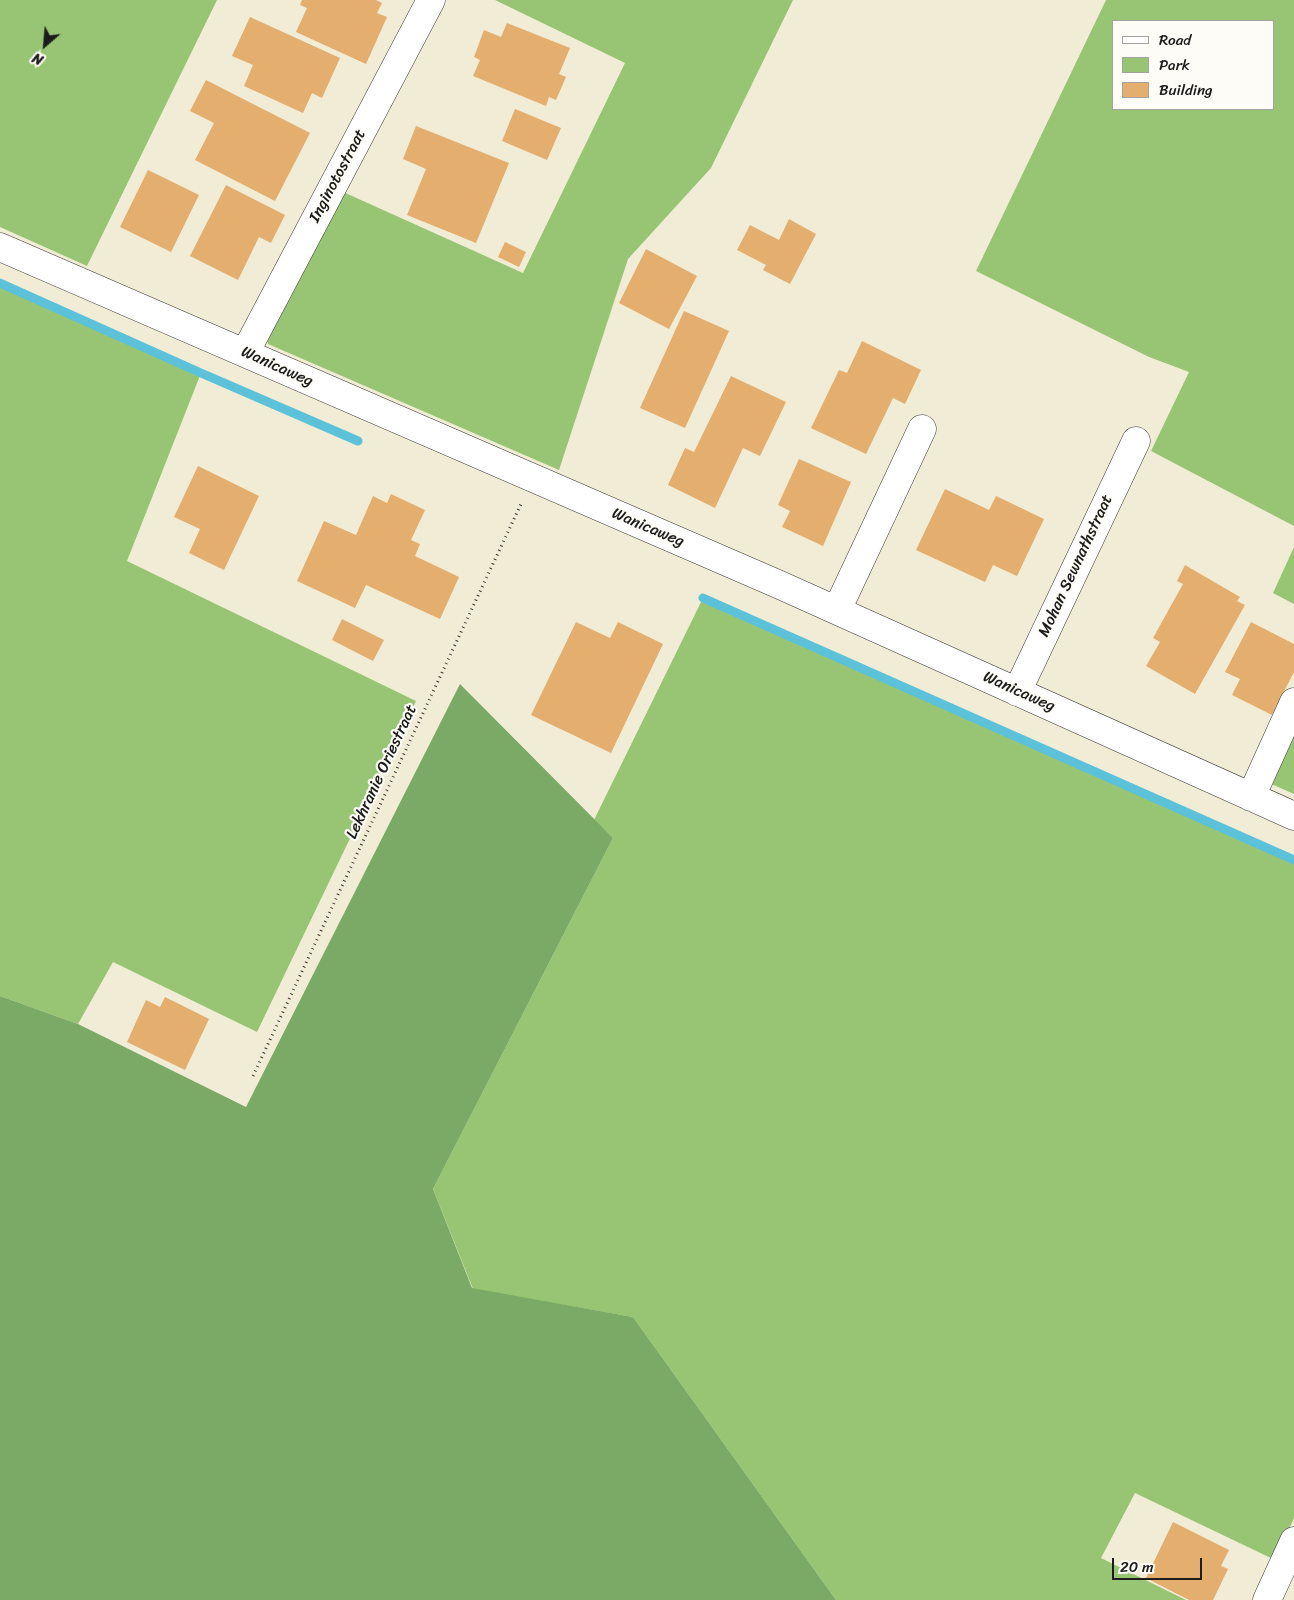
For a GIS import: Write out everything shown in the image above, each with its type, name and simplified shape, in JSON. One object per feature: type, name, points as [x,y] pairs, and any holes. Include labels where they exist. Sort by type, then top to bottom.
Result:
[{"type":"street","name":"Inginotostraat","points":[[245,353],[431,0]]},
{"type":"street","name":"Wanicaweg","points":[[0,246],[837,610],[1294,816]]},
{"type":"street","points":[[837,610],[922,429]]},
{"type":"street","name":"Mohan Sewnathstraat","points":[[1017,692],[1136,441]]},
{"type":"street","points":[[1251,797],[1294,702]]},
{"type":"street","points":[[1266,1600],[1294,1541]]},
{"type":"path","name":"Lekhranie Oriestraat","points":[[253,1076],[533,479]]},
{"type":"green space","points":[[0,0],[217,0],[87,266],[0,227]]},
{"type":"green space","points":[[495,0],[793,0],[711,168],[628,259],[559,470],[268,344],[265,332],[341,191],[523,273],[625,63]]},
{"type":"green space","points":[[1106,0],[1294,0],[1294,526],[1151,451],[1189,372],[1149,357],[976,271]]},
{"type":"green space","points":[[0,283],[201,373],[127,561],[416,701],[257,1032],[113,962],[78,1024],[0,996]]},
{"type":"green space","points":[[1294,547],[1294,604],[1273,593]]},
{"type":"green space","points":[[703,598],[1294,860],[1294,1518],[1275,1560],[1135,1493],[1101,1558],[1186,1600],[836,1600],[633,1317],[473,1289],[433,1189],[613,838],[594,820]]},
{"type":"green space","points":[[460,684],[613,838],[433,1189],[472,1288],[633,1317],[836,1600],[0,1600],[0,996],[78,1024],[246,1107]]},
{"type":"green space","points":[[1294,728],[1294,794],[1269,783]]},
{"type":"building","points":[[302,0],[376,0],[382,3],[377,13],[387,17],[366,64],[296,32],[307,8],[300,5]]},
{"type":"building","points":[[250,17],[340,58],[322,98],[312,93],[303,113],[244,86],[253,65],[232,56]]},
{"type":"building","points":[[507,23],[570,48],[559,74],[566,77],[556,100],[549,97],[546,106],[473,76],[480,60],[474,57],[484,30],[501,37]]},
{"type":"building","points":[[206,80],[310,133],[275,201],[195,160],[214,123],[190,111]]},
{"type":"building","points":[[515,109],[561,128],[547,160],[502,141]]},
{"type":"building","points":[[416,126],[509,163],[476,243],[407,215],[426,169],[403,159]]},
{"type":"building","points":[[148,170],[199,195],[171,252],[120,227]]},
{"type":"building","points":[[226,185],[285,215],[271,243],[259,237],[238,280],[190,256]]},
{"type":"building","points":[[789,219],[816,234],[790,284],[763,270],[766,265],[737,250],[750,225],[779,240]]},
{"type":"building","points":[[505,242],[526,252],[519,267],[498,257]]},
{"type":"building","points":[[646,249],[697,276],[669,329],[619,303]]},
{"type":"building","points":[[684,311],[729,331],[685,428],[640,408]]},
{"type":"building","points":[[862,341],[921,370],[905,404],[893,398],[866,454],[811,428],[839,370],[847,373]]},
{"type":"building","points":[[731,376],[786,402],[760,456],[743,448],[715,508],[668,485],[685,448],[694,452]]},
{"type":"building","points":[[799,459],[851,482],[823,546],[782,527],[790,511],[778,505]]},
{"type":"building","points":[[198,466],[259,496],[224,570],[189,553],[200,529],[174,517]]},
{"type":"building","points":[[945,489],[989,510],[996,496],[1044,519],[1017,576],[993,565],[985,582],[916,550]]},
{"type":"building","points":[[391,494],[425,510],[411,540],[420,544],[415,556],[459,577],[440,619],[366,585],[355,608],[297,581],[324,521],[356,535],[373,496],[387,503]]},
{"type":"building","points":[[1185,565],[1240,597],[1237,601],[1245,605],[1195,694],[1146,666],[1160,642],[1153,638],[1183,584],[1177,581]]},
{"type":"building","points":[[342,619],[384,640],[373,661],[332,640]]},
{"type":"building","points":[[576,622],[610,638],[618,622],[663,644],[611,753],[531,715]]},
{"type":"building","points":[[1251,622],[1294,644],[1294,672],[1272,715],[1232,695],[1240,679],[1225,672]]},
{"type":"building","points":[[165,997],[209,1019],[185,1070],[127,1042],[146,1000],[160,1007]]},
{"type":"building","points":[[1173,1522],[1229,1550],[1221,1566],[1228,1569],[1213,1600],[1189,1600],[1146,1578]]},
{"type":"waterway","points":[[0,283],[358,441]]},
{"type":"waterway","points":[[703,598],[1294,860]]}]
